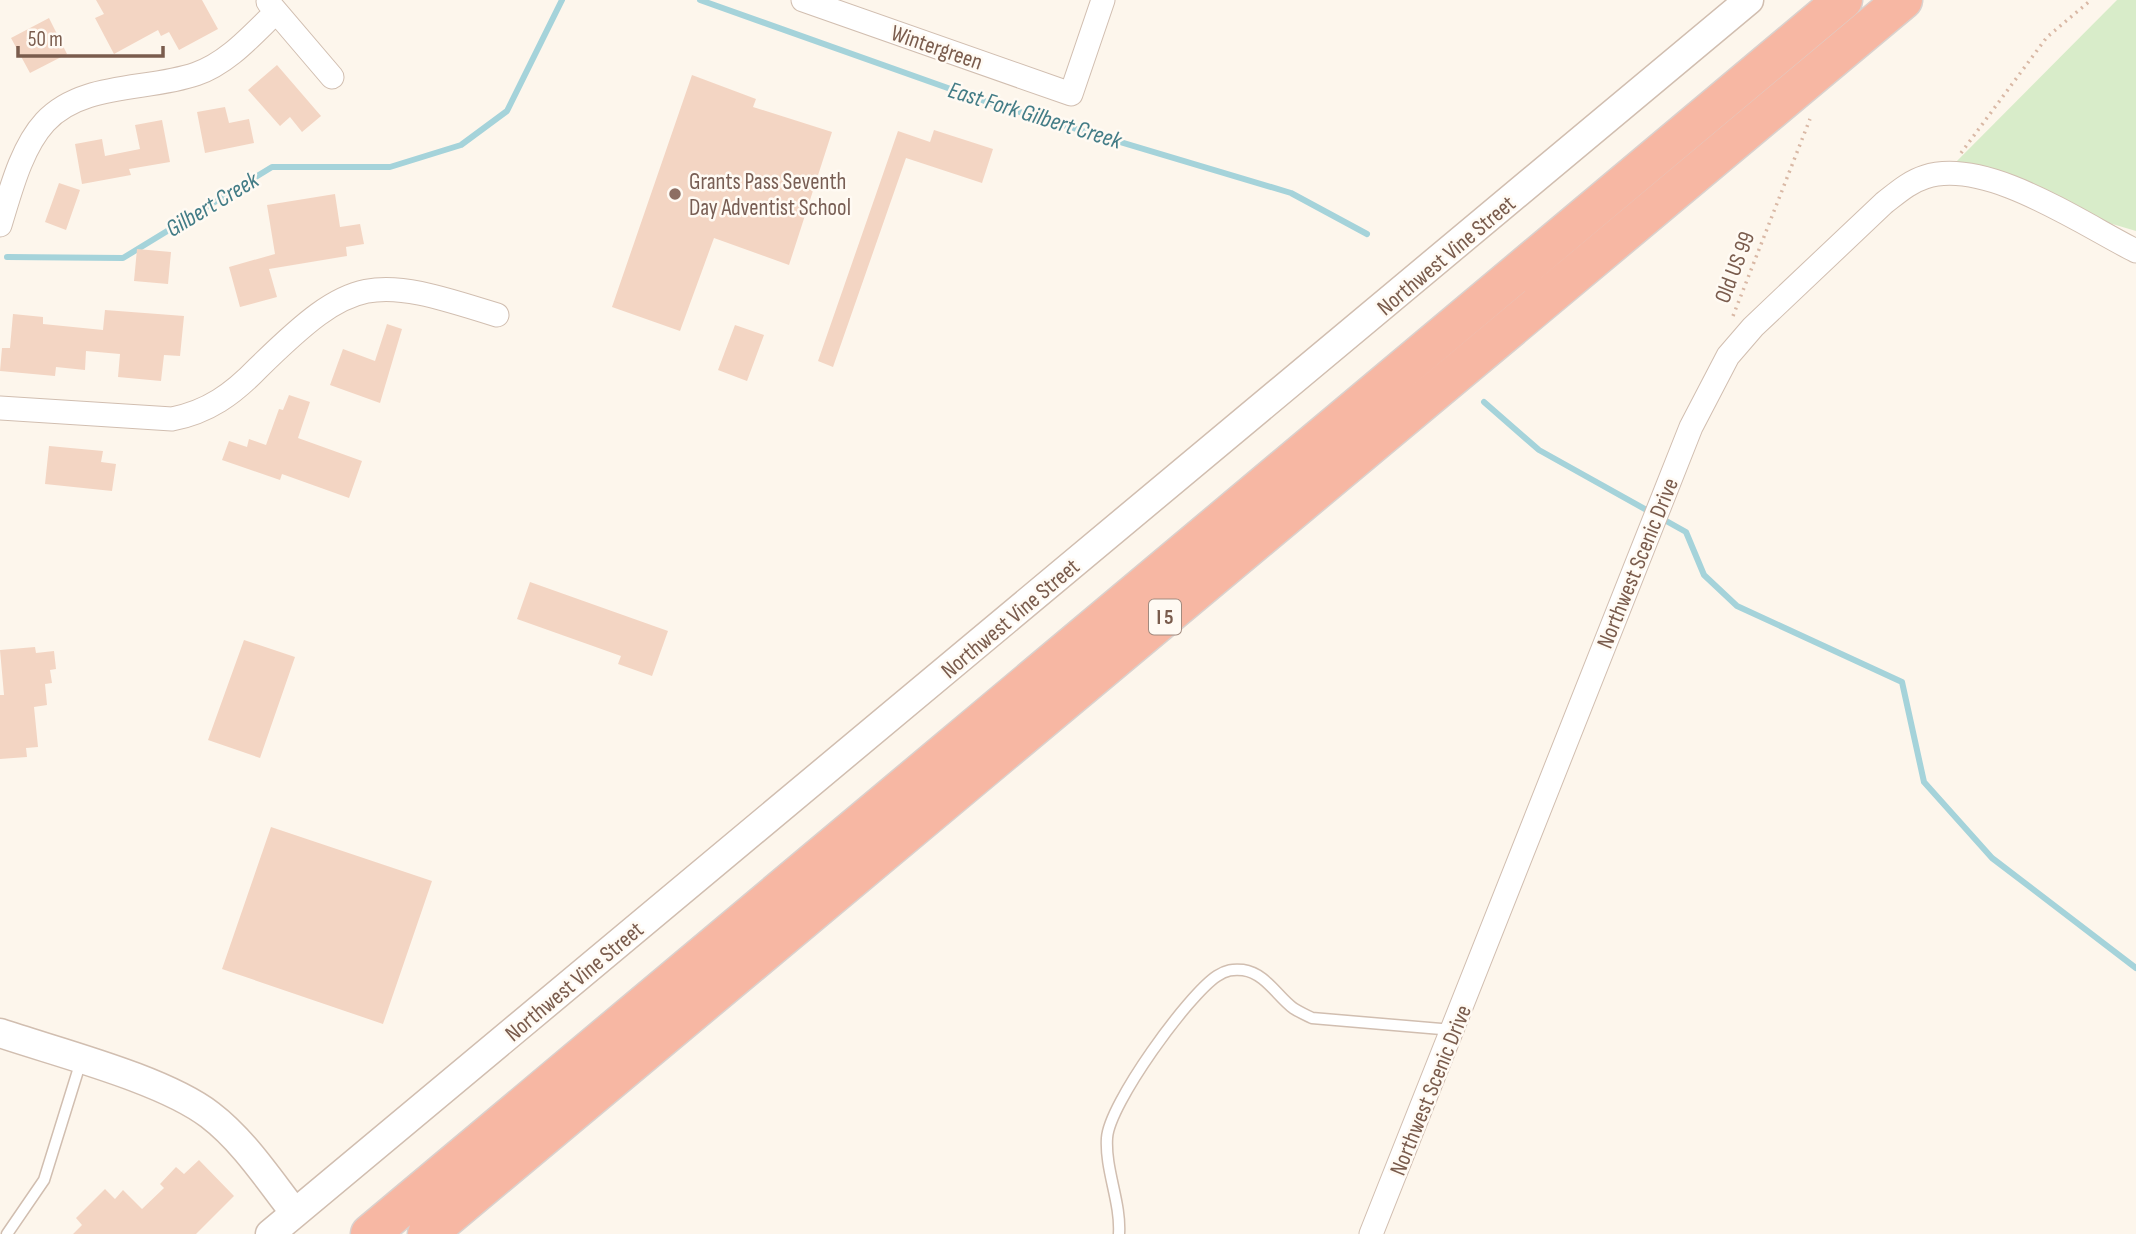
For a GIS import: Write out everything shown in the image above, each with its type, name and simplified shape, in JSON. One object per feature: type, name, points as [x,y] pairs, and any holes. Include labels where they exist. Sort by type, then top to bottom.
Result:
[{"type":"highway","name":"I 5","points":[[370,1234],[1843,0]]},
{"type":"highway","name":"I 5","points":[[427,1234],[1903,0]]},
{"type":"street","name":"Wintergreen","points":[[803,0],[852,8],[1071,94],[1103,0]]},
{"type":"street","name":"Northwest Vine Street","points":[[270,1234],[1749,0]]},
{"type":"street","points":[[1,219],[33,139],[43,123],[60,108],[84,97],[196,74],[237,49],[271,6],[332,77]]},
{"type":"street","name":"Northwest Scenic Drive","points":[[1371,1234],[1691,426],[1716,377],[1752,327],[1884,203],[1904,187],[1926,176],[1962,174],[2020,191],[2136,251]]},
{"type":"street","points":[[0,408],[172,419],[195,415],[239,387],[305,322],[327,306],[373,289],[429,294],[497,315]]},
{"type":"street","points":[[0,1033],[169,1092],[210,1115],[250,1157],[295,1213]]},
{"type":"lane","points":[[1119,1234],[1107,1139],[1110,1121],[1141,1070],[1186,1007],[1215,977],[1228,970],[1246,970],[1269,983],[1294,1008],[1312,1018],[1454,1030]]},
{"type":"lane","points":[[7,1234],[44,1180],[82,1061]]},
{"type":"path","points":[[1944,174],[2047,37],[2091,0]]},
{"type":"path","name":"Old US 99","points":[[1730,324],[1810,119]]},
{"type":"green space","points":[[2117,0],[2136,0],[2136,231],[1944,174]]},
{"type":"building","points":[[96,0],[202,0],[218,29],[179,50],[169,32],[161,36],[158,30],[114,54],[95,18],[104,14]]},
{"type":"building","points":[[49,18],[67,54],[30,73],[11,38]]},
{"type":"building","points":[[277,65],[321,116],[302,132],[290,117],[280,126],[248,90]]},
{"type":"building","points":[[692,75],[756,99],[753,107],[832,132],[789,265],[714,238],[680,331],[612,307]]},
{"type":"building","points":[[225,107],[229,123],[249,119],[254,143],[205,153],[197,112]]},
{"type":"building","points":[[162,120],[170,162],[129,169],[131,175],[82,184],[75,144],[102,139],[105,156],[140,149],[135,125]]},
{"type":"building","points":[[934,130],[993,149],[982,183],[906,158],[833,367],[818,361],[898,131],[930,142]]},
{"type":"building","points":[[59,183],[80,190],[66,230],[45,222]]},
{"type":"building","points":[[335,194],[340,227],[360,224],[364,244],[346,247],[347,256],[269,269],[277,297],[240,307],[229,267],[275,254],[267,205]]},
{"type":"building","points":[[137,249],[171,252],[168,284],[134,281]]},
{"type":"building","points":[[105,310],[184,316],[180,356],[164,355],[161,381],[118,377],[120,354],[86,351],[85,370],[56,367],[55,376],[0,371],[2,348],[10,348],[13,314],[43,317],[43,324],[103,330]]},
{"type":"building","points":[[387,324],[402,329],[380,403],[330,385],[343,349],[375,361]]},
{"type":"building","points":[[735,325],[764,335],[747,381],[718,370]]},
{"type":"building","points":[[289,395],[310,402],[298,438],[362,461],[349,498],[282,474],[280,480],[222,460],[229,441],[247,447],[249,439],[266,445],[279,409],[283,410]]},
{"type":"building","points":[[49,446],[103,451],[101,462],[116,464],[112,491],[45,484]]},
{"type":"building","points":[[530,582],[668,631],[652,676],[618,664],[621,656],[517,619]]},
{"type":"building","points":[[244,640],[295,657],[260,758],[208,740]]},
{"type":"building","points":[[35,647],[36,653],[54,651],[56,669],[50,670],[52,683],[45,684],[47,705],[34,707],[38,747],[26,748],[27,757],[0,759],[0,695],[4,695],[0,650]]},
{"type":"building","points":[[271,827],[432,881],[383,1024],[222,969]]},
{"type":"building","points":[[199,1160],[234,1196],[196,1234],[73,1234],[82,1225],[76,1218],[105,1189],[115,1199],[123,1190],[142,1209],[164,1188],[160,1184],[176,1167],[184,1174]]},
{"type":"waterway","name":"Gilbert Creek","points":[[7,257],[123,258],[272,167],[390,167],[461,145],[507,111],[562,0]]},
{"type":"waterway","name":"East Fork Gilbert Creek","points":[[700,0],[990,103],[1291,193],[1367,234]]},
{"type":"waterway","name":"East Fork Gilbert Creek","points":[[1484,402],[1539,450],[1686,532],[1704,575],[1737,606],[1902,682],[1924,782],[1992,858],[2136,968]]},
{"type":"place","name":"Grants Pass Seventh Day Adventist School","points":[[675,194]]}]
